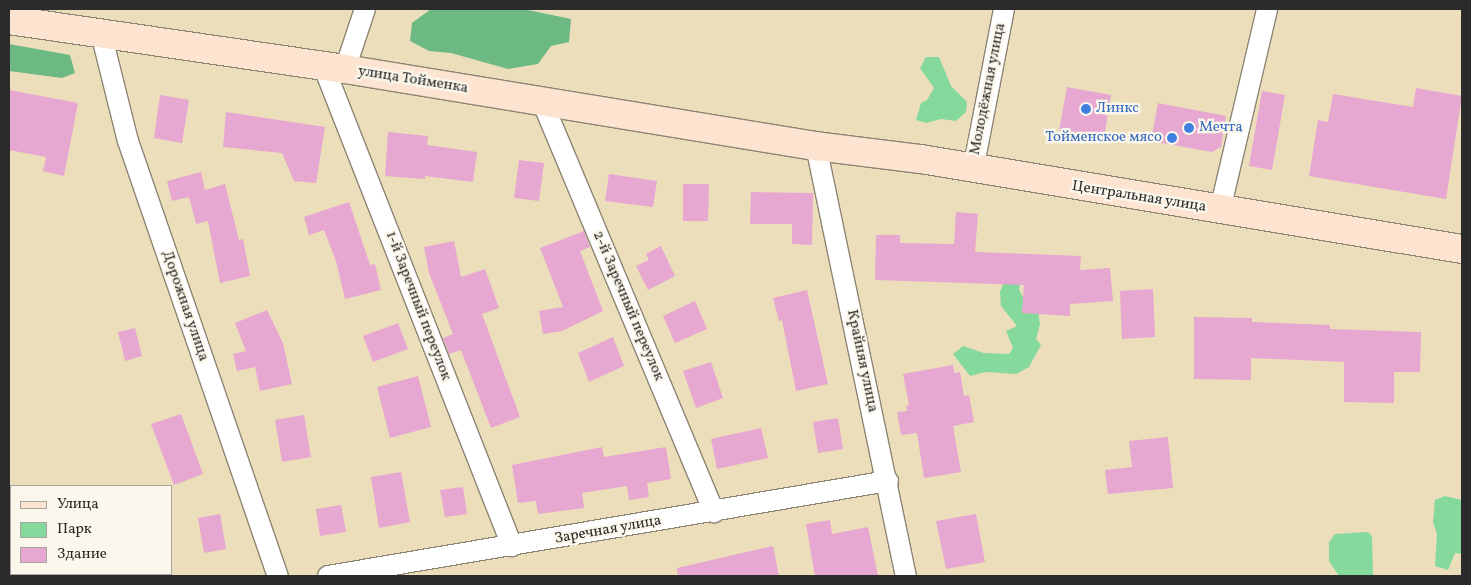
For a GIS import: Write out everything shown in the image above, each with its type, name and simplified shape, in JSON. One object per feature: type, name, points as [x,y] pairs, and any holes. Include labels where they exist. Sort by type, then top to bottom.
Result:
[{"type":"street","points":[[334,67],[365,9]]},
{"type":"street","name":"Молодёжная улица","points":[[973,170],[1004,9]]},
{"type":"street","points":[[1220,210],[1267,9]]},
{"type":"street","name":"улица Тойменка","points":[[9,20],[334,67],[816,146]]},
{"type":"street","name":"Дорожная улица","points":[[100,33],[128,141],[278,576]]},
{"type":"street","name":"1-й Заречный переулок","points":[[334,67],[512,546]]},
{"type":"street","name":"2-й Заречный переулок","points":[[542,101],[714,512]]},
{"type":"street","name":"Центральная улица","points":[[816,146],[921,159],[973,170],[1462,249]]},
{"type":"street","name":"Крайняя улица","points":[[816,146],[888,481],[906,576]]},
{"type":"street","name":"Заречная улица","points":[[328,576],[888,481]]},
{"type":"green space","points":[[431,9],[523,9],[571,19],[569,42],[551,46],[538,64],[508,69],[451,53],[429,51],[410,41],[412,23]]},
{"type":"green space","points":[[9,44],[70,55],[75,73],[62,78],[9,71]]},
{"type":"green space","points":[[926,57],[939,57],[951,86],[967,102],[966,112],[956,121],[941,119],[927,123],[916,120],[921,103],[927,100],[934,88],[920,68]]},
{"type":"green space","points":[[1008,271],[1021,276],[1019,290],[1027,303],[1038,310],[1040,324],[1036,339],[1041,345],[1029,367],[1016,374],[986,372],[970,376],[953,354],[963,346],[984,353],[1009,354],[1013,348],[1006,331],[1017,326],[1001,306],[1000,292]]},
{"type":"green space","points":[[1445,496],[1462,500],[1462,554],[1455,553],[1448,570],[1435,566],[1437,534],[1433,522],[1435,500]]},
{"type":"green space","points":[[1368,532],[1372,536],[1373,576],[1339,576],[1329,561],[1329,542],[1335,534]]},
{"type":"building","name":"Линкс","points":[[1067,87],[1111,95],[1104,139],[1059,131]]},
{"type":"building","points":[[1416,88],[1462,96],[1446,199],[1309,176],[1318,120],[1328,122],[1333,94],[1413,107]]},
{"type":"building","points":[[9,90],[78,103],[64,176],[43,171],[46,157],[9,150]]},
{"type":"building","points":[[1262,91],[1285,95],[1272,170],[1249,166]]},
{"type":"building","points":[[160,95],[189,100],[182,143],[154,138]]},
{"type":"building","name":"Мечта","points":[[1158,103],[1226,116],[1221,147],[1212,152],[1151,141]]},
{"type":"building","points":[[226,112],[325,127],[316,183],[294,181],[282,153],[223,147]]},
{"type":"building","points":[[388,132],[428,136],[427,145],[477,152],[473,182],[425,176],[425,179],[385,176]]},
{"type":"building","points":[[519,160],[544,163],[539,201],[514,198]]},
{"type":"building","points":[[201,172],[205,190],[225,184],[239,240],[243,239],[250,276],[220,283],[208,221],[196,224],[189,197],[172,201],[167,181]]},
{"type":"building","points":[[609,174],[657,181],[653,207],[605,201]]},
{"type":"building","points":[[683,184],[709,184],[708,221],[683,221]]},
{"type":"building","points":[[751,192],[813,193],[812,245],[792,244],[792,224],[750,224]]},
{"type":"building","points":[[349,202],[370,265],[375,264],[381,290],[345,299],[336,261],[324,230],[309,235],[304,217]]},
{"type":"building","points":[[956,212],[978,214],[975,252],[1081,256],[1080,270],[1110,268],[1113,301],[1070,304],[1070,316],[1022,313],[1024,285],[875,280],[876,235],[900,235],[900,243],[954,244]]},
{"type":"building","points":[[584,231],[590,247],[580,251],[603,311],[562,331],[543,334],[539,311],[563,307],[540,248]]},
{"type":"building","points":[[454,241],[461,277],[485,269],[499,308],[482,314],[520,417],[491,428],[461,350],[449,354],[443,338],[453,334],[429,273],[424,247]]},
{"type":"building","points":[[661,246],[675,276],[648,290],[636,266],[649,260],[646,254]]},
{"type":"building","points":[[1153,289],[1155,337],[1122,339],[1120,291]]},
{"type":"building","points":[[807,290],[828,384],[796,391],[782,320],[779,321],[773,298]]},
{"type":"building","points":[[695,301],[707,329],[675,343],[663,316]]},
{"type":"building","points":[[267,310],[283,343],[292,384],[260,391],[255,367],[237,371],[233,354],[246,351],[235,323]]},
{"type":"building","points":[[1194,317],[1252,318],[1252,322],[1330,325],[1330,329],[1421,332],[1420,372],[1394,372],[1394,403],[1344,402],[1344,362],[1251,358],[1251,380],[1194,379]]},
{"type":"building","points":[[398,323],[408,349],[373,362],[363,336]]},
{"type":"building","points":[[135,328],[142,356],[125,361],[118,332]]},
{"type":"building","points":[[613,337],[624,366],[589,382],[578,353]]},
{"type":"building","points":[[711,362],[723,398],[696,408],[683,371]]},
{"type":"building","points":[[953,365],[954,373],[960,372],[964,396],[969,395],[974,422],[953,426],[961,472],[924,478],[917,433],[901,435],[897,412],[907,411],[906,406],[909,405],[903,374]]},
{"type":"building","points":[[418,376],[431,427],[390,438],[377,387]]},
{"type":"building","points":[[181,414],[203,474],[174,485],[151,424]]},
{"type":"building","points":[[304,415],[311,457],[282,462],[275,420]]},
{"type":"building","points":[[838,418],[843,449],[818,453],[813,422]]},
{"type":"building","points":[[761,428],[768,458],[717,469],[711,439]]},
{"type":"building","points":[[1168,437],[1173,488],[1108,494],[1105,470],[1132,467],[1129,441]]},
{"type":"building","points":[[602,447],[604,457],[666,447],[671,479],[647,483],[649,497],[629,500],[627,486],[582,493],[584,508],[538,514],[536,501],[518,503],[512,465]]},
{"type":"building","points":[[401,472],[410,522],[379,528],[371,477]]},
{"type":"building","points":[[463,487],[467,514],[445,517],[440,490]]},
{"type":"building","points":[[341,505],[346,532],[320,536],[316,509]]},
{"type":"building","points":[[220,514],[226,549],[204,553],[198,518]]},
{"type":"building","points":[[976,514],[985,562],[946,569],[936,521]]},
{"type":"building","points":[[830,520],[832,534],[868,527],[878,576],[815,576],[806,524]]},
{"type":"building","points":[[773,546],[779,576],[678,576],[677,568]]},
{"type":"place","name":"Линкс","points":[[1086,109]]},
{"type":"place","name":"Мечта","points":[[1189,128]]},
{"type":"place","name":"Тойменское мясо","points":[[1172,138]]}]
